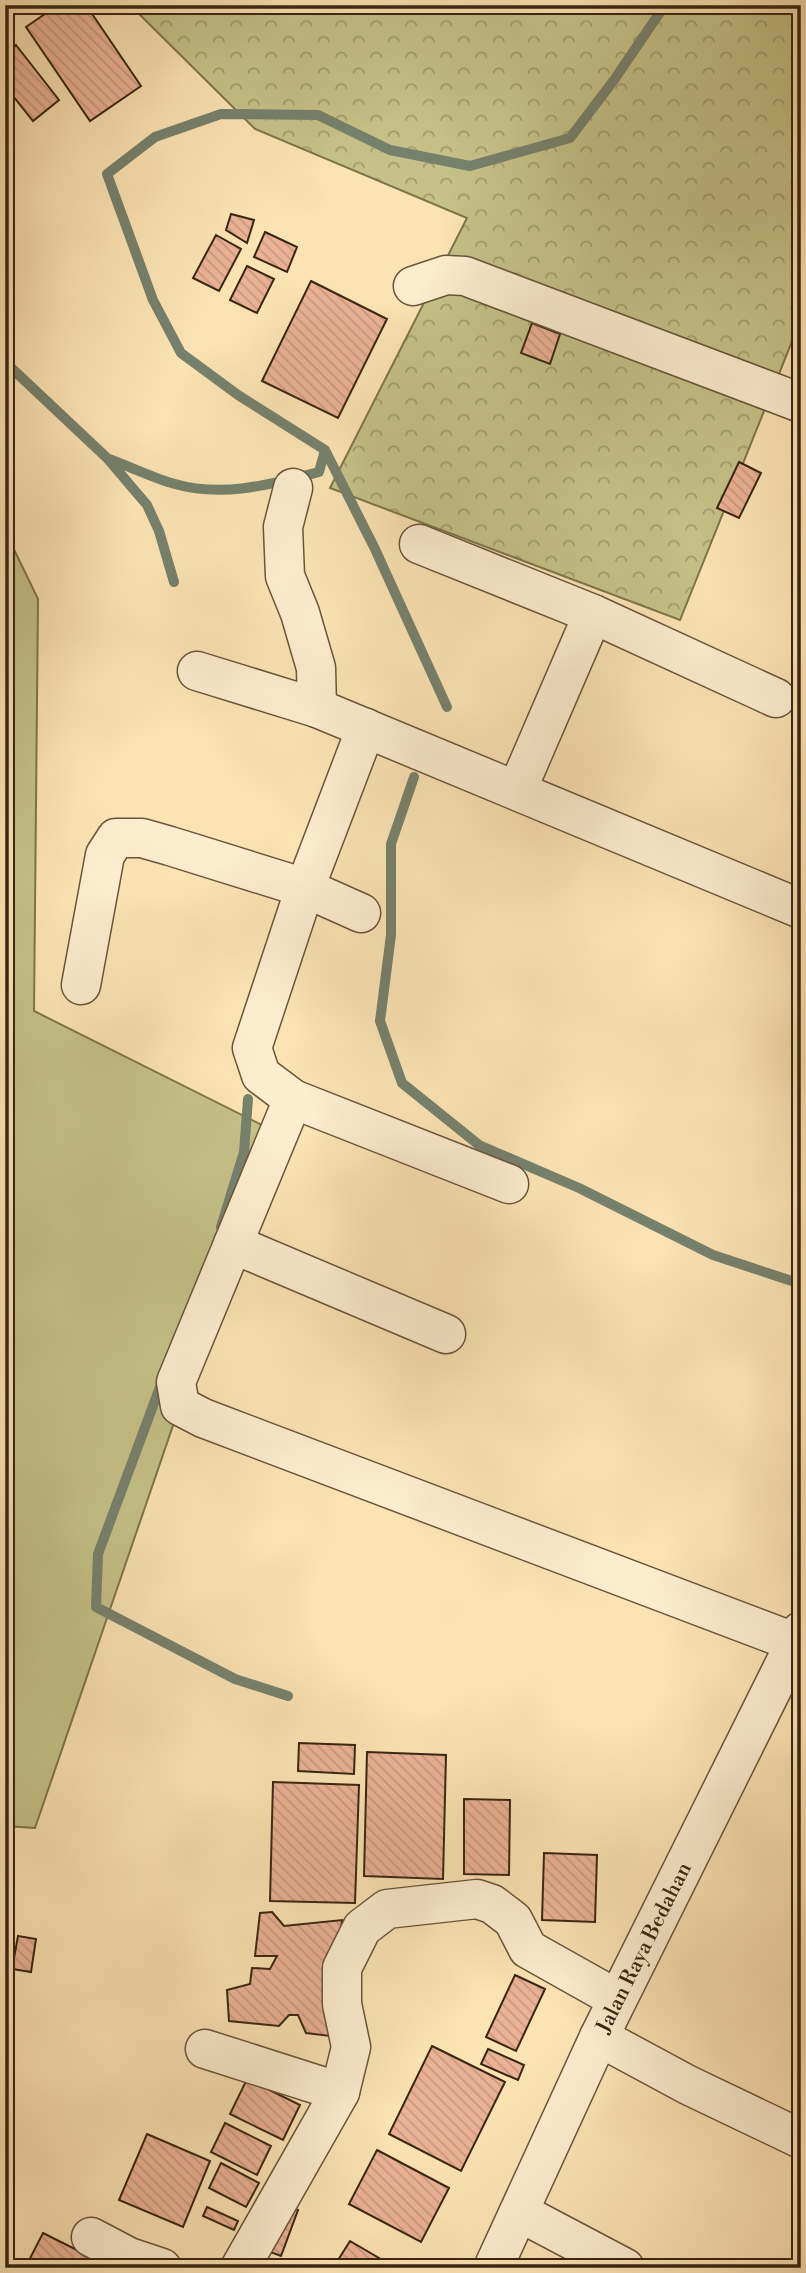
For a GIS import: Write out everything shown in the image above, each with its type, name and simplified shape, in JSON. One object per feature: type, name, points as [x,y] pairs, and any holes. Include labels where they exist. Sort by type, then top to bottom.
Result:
[{"type":"street","points":[[413,286],[446,275],[465,276],[801,403]]},
{"type":"street","points":[[293,488],[283,527],[285,576],[300,612],[316,668],[317,708]]},
{"type":"street","points":[[419,544],[593,614],[776,698]]},
{"type":"street","points":[[517,790],[593,614]]},
{"type":"street","points":[[197,671],[317,708],[801,909]]},
{"type":"street","points":[[366,728],[305,888],[252,1048],[261,1075],[293,1099],[509,1184]]},
{"type":"street","points":[[81,985],[105,855],[116,838],[142,838],[305,888],[361,913]]},
{"type":"street","points":[[293,1099],[176,1382],[180,1406],[216,1423],[797,1636]]},
{"type":"street","points":[[233,1244],[446,1334]]},
{"type":"street","name":"Jalan Raya Bedahan","points":[[493,2268],[617,1999],[727,1782],[797,1636]]},
{"type":"street","points":[[240,2268],[340,2092],[351,2047],[342,2004],[341,1968],[362,1928],[387,1909],[477,1899],[492,1904],[513,1920],[528,1949],[617,1999]]},
{"type":"street","points":[[599,2037],[688,2085],[801,2139]]},
{"type":"street","points":[[205,2049],[340,2092]]},
{"type":"street","points":[[519,2212],[625,2268]]},
{"type":"street","points":[[90,2236],[129,2257],[162,2268]]},
{"type":"green space","points":[[130,5],[801,5],[801,341],[793,339],[680,620],[330,488],[467,218],[255,129]]},
{"type":"green space","points":[[5,531],[38,599],[34,1011],[274,1131],[35,1828],[5,1826]]},
{"type":"building","points":[[58,5],[86,5],[141,86],[90,121],[26,27]]},
{"type":"building","points":[[16,45],[59,100],[33,121],[5,86],[5,53]]},
{"type":"building","points":[[231,214],[254,220],[247,243],[226,230]]},
{"type":"building","points":[[265,232],[297,247],[287,272],[254,257]]},
{"type":"building","points":[[216,235],[241,249],[219,291],[193,278]]},
{"type":"building","points":[[247,266],[274,279],[257,313],[230,300]]},
{"type":"building","points":[[311,281],[387,319],[338,418],[262,381]]},
{"type":"building","points":[[532,323],[560,334],[550,364],[521,353]]},
{"type":"building","points":[[739,462],[761,473],[739,518],[717,508]]},
{"type":"building","points":[[299,1743],[355,1745],[354,1774],[298,1771]]},
{"type":"building","points":[[367,1752],[446,1755],[443,1879],[364,1876]]},
{"type":"building","points":[[273,1782],[359,1785],[355,1903],[270,1901]]},
{"type":"building","points":[[464,1799],[510,1800],[509,1875],[464,1874]]},
{"type":"building","points":[[544,1853],[597,1855],[595,1922],[542,1920]]},
{"type":"building","points":[[272,1912],[284,1926],[342,1920],[330,2036],[306,2033],[298,2015],[289,2015],[279,2026],[229,2021],[227,1990],[250,1984],[252,1968],[270,1969],[277,1956],[255,1956],[260,1913]]},
{"type":"building","points":[[18,1936],[36,1939],[31,1972],[12,1969]]},
{"type":"building","points":[[515,1975],[545,1989],[516,2051],[486,2037]]},
{"type":"building","points":[[432,2046],[505,2082],[461,2171],[389,2134]]},
{"type":"building","points":[[488,2049],[524,2065],[518,2080],[481,2064]]},
{"type":"building","points":[[247,2079],[300,2105],[283,2140],[230,2114]]},
{"type":"building","points":[[225,2123],[271,2146],[257,2175],[211,2152]]},
{"type":"building","points":[[147,2134],[210,2161],[183,2227],[119,2200]]},
{"type":"building","points":[[377,2150],[449,2188],[421,2242],[349,2204]]},
{"type":"building","points":[[221,2163],[259,2183],[246,2207],[209,2188]]},
{"type":"building","points":[[280,2202],[298,2210],[281,2256],[262,2249]]},
{"type":"building","points":[[207,2207],[238,2221],[234,2230],[203,2216]]},
{"type":"building","points":[[43,2233],[99,2261],[96,2268],[25,2268]]},
{"type":"building","points":[[350,2241],[396,2268],[333,2268]]},
{"type":"waterway","points":[[447,707],[375,549],[325,450],[238,395],[181,353],[153,300],[107,174],[155,137],[221,114],[318,115],[390,150],[470,166],[570,138],[665,5]]},
{"type":"waterway","points":[[5,362],[107,458],[147,505],[159,531],[174,582]]},
{"type":"waterway","points":[[109,459],[175,484],[229,490],[265,485],[319,472],[325,450]]},
{"type":"waterway","points":[[414,777],[391,844],[391,935],[380,1021],[402,1083],[479,1145],[579,1188],[713,1255],[801,1284]]},
{"type":"waterway","points":[[221,1227],[244,1152],[248,1099]]},
{"type":"waterway","points":[[163,1379],[98,1554],[96,1607],[235,1679],[288,1696]]}]
